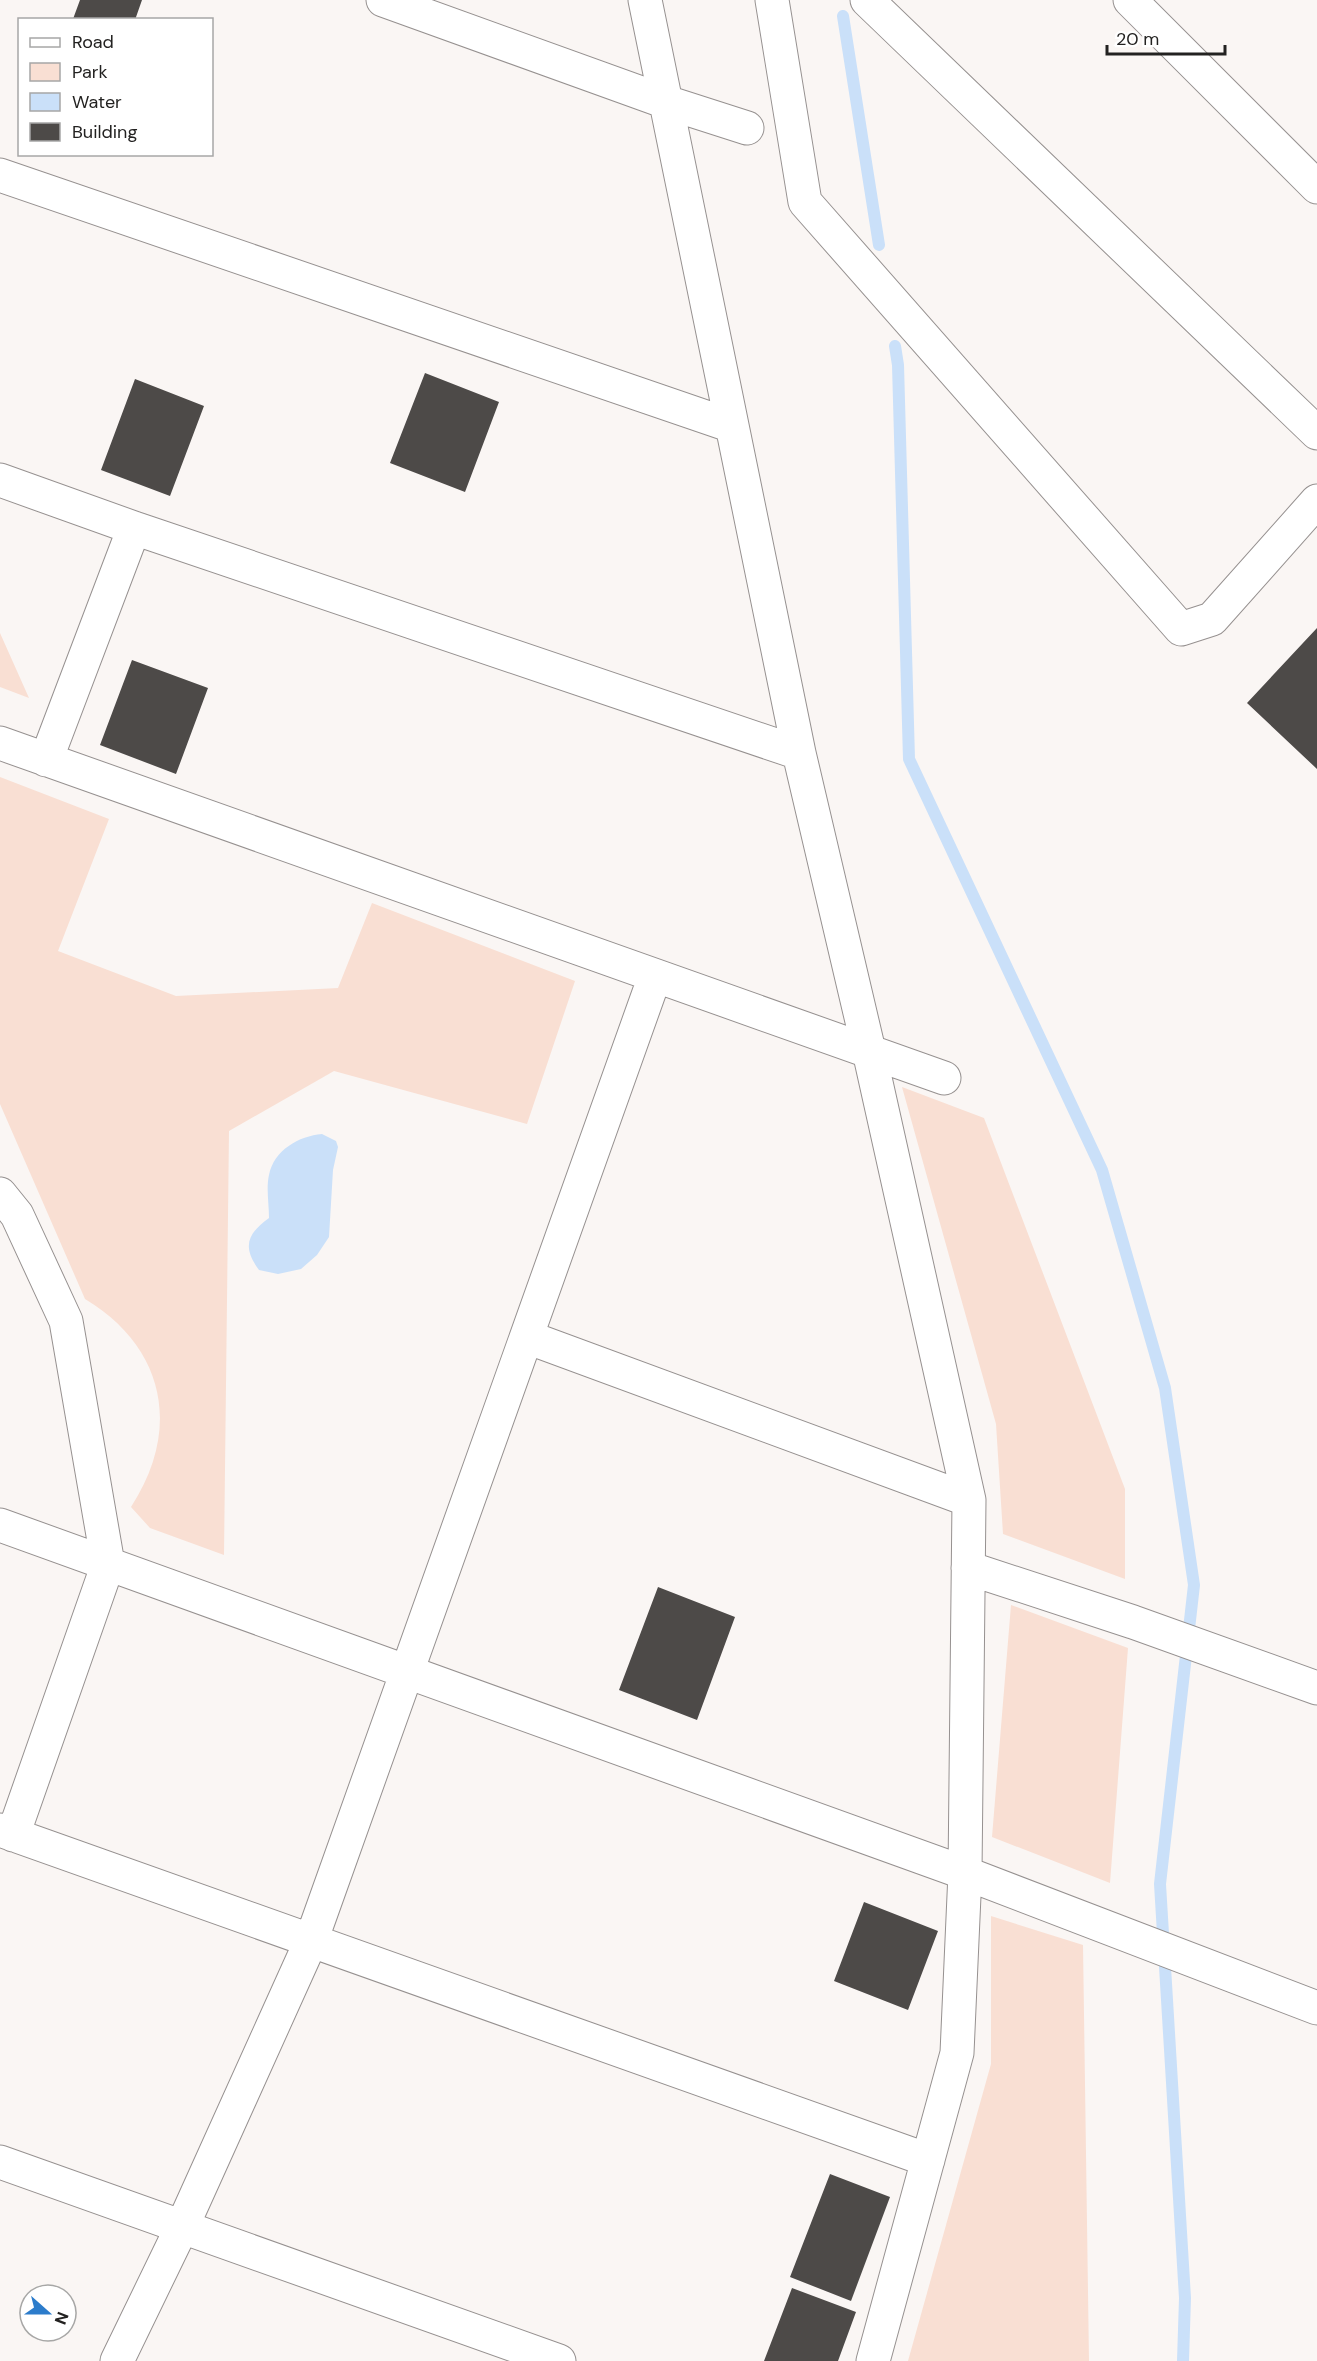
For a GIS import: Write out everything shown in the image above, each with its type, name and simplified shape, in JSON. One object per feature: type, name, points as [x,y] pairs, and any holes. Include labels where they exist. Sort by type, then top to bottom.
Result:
[{"type":"street","points":[[383,0],[666,102],[747,128]]},
{"type":"street","points":[[645,0],[799,753],[969,1500],[965,1873],[957,2053],[873,2361]]},
{"type":"street","points":[[772,0],[805,202],[1182,629],[1212,620],[1317,501]]},
{"type":"street","points":[[867,0],[1317,434]]},
{"type":"street","points":[[1130,0],[1317,187]]},
{"type":"street","points":[[0,175],[732,426]]},
{"type":"street","points":[[0,480],[134,528],[799,753]]},
{"type":"street","points":[[46,760],[134,528]]},
{"type":"street","points":[[0,743],[944,1078]]},
{"type":"street","points":[[117,2361],[182,2227],[312,1941],[656,975]]},
{"type":"street","points":[[0,1194],[17,1215],[66,1321],[108,1564],[6,1833],[928,2160]]},
{"type":"street","points":[[527,1337],[969,1500]]},
{"type":"street","points":[[0,1525],[965,1873],[1317,2008]]},
{"type":"street","points":[[968,1568],[1317,1688]]},
{"type":"street","points":[[0,2162],[559,2361]]},
{"type":"green space","points":[[0,633],[29,698],[0,687]]},
{"type":"green space","points":[[0,777],[109,819],[58,951],[176,996],[338,988],[372,903],[575,981],[527,1124],[334,1071],[229,1131],[224,1555],[150,1528],[131,1507],[147,1478],[157,1448],[160,1420],[157,1392],[148,1365],[133,1341],[112,1319],[85,1299],[0,1104]]},
{"type":"green space","points":[[902,1087],[984,1118],[1125,1489],[1125,1579],[1003,1534],[996,1424]]},
{"type":"green space","points":[[1011,1605],[1128,1648],[1110,1883],[992,1837]]},
{"type":"green space","points":[[991,1916],[1083,1945],[1089,2361],[908,2361],[991,2064]]},
{"type":"water","points":[[322,1134],[336,1141],[338,1147],[333,1170],[329,1237],[317,1255],[301,1269],[278,1274],[259,1270],[250,1254],[249,1241],[256,1230],[269,1218],[268,1185],[272,1166],[276,1158],[296,1141]]},
{"type":"building","points":[[80,0],[142,0],[136,18],[73,18]]},
{"type":"building","points":[[425,373],[499,402],[465,492],[390,463]]},
{"type":"building","points":[[135,379],[204,406],[170,496],[101,470]]},
{"type":"building","points":[[1317,628],[1317,769],[1247,703]]},
{"type":"building","points":[[132,660],[208,688],[176,774],[100,745]]},
{"type":"building","points":[[658,1587],[735,1617],[697,1720],[619,1690]]},
{"type":"building","points":[[864,1902],[938,1931],[908,2010],[834,1981]]},
{"type":"building","points":[[830,2174],[890,2197],[851,2301],[790,2277]]},
{"type":"building","points":[[792,2288],[856,2312],[838,2361],[764,2361]]},
{"type":"waterway","points":[[843,16],[879,245]]},
{"type":"waterway","points":[[895,346],[898,365],[909,759],[1102,1170],[1165,1388],[1194,1585],[1160,1884],[1185,2298],[1183,2361]]}]
